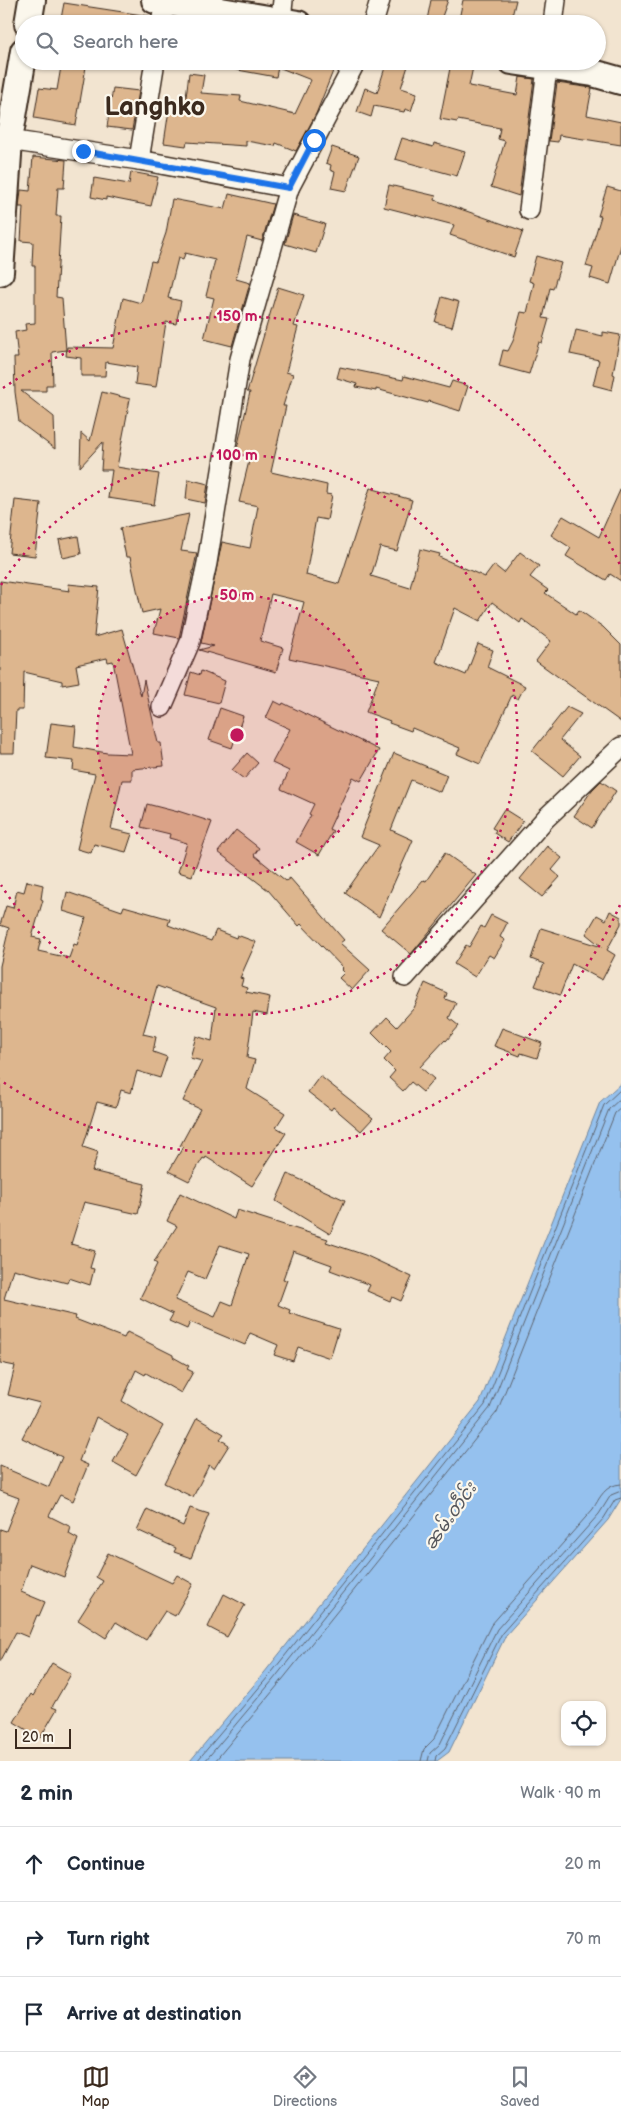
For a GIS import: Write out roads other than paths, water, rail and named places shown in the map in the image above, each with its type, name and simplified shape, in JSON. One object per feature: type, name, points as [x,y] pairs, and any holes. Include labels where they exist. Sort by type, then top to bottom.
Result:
[{"type":"main road","points":[[30,15],[32,0]]},
{"type":"main road","points":[[161,7],[287,15]]},
{"type":"main road","points":[[0,272],[3,191],[21,70]]},
{"type":"main road","points":[[575,70],[621,80]]},
{"type":"street","points":[[375,15],[380,0]]},
{"type":"street","points":[[554,15],[556,0]]},
{"type":"street","points":[[139,160],[154,70]]},
{"type":"street","points":[[162,708],[190,642],[207,563],[240,359],[289,188],[351,70]]},
{"type":"street","points":[[529,210],[547,70]]},
{"type":"street","points":[[9,140],[139,160],[289,188]]},
{"type":"street","points":[[405,977],[546,818],[621,747]]},
{"type":"water","name":"ၼမ်ႉတဵင်း","points":[[621,1083],[621,1499],[608,1520],[506,1635],[449,1752],[437,1761],[190,1761],[264,1673],[480,1402],[600,1102]]},
{"type":"district","name":"Langhko","points":[[155,106]]}]
